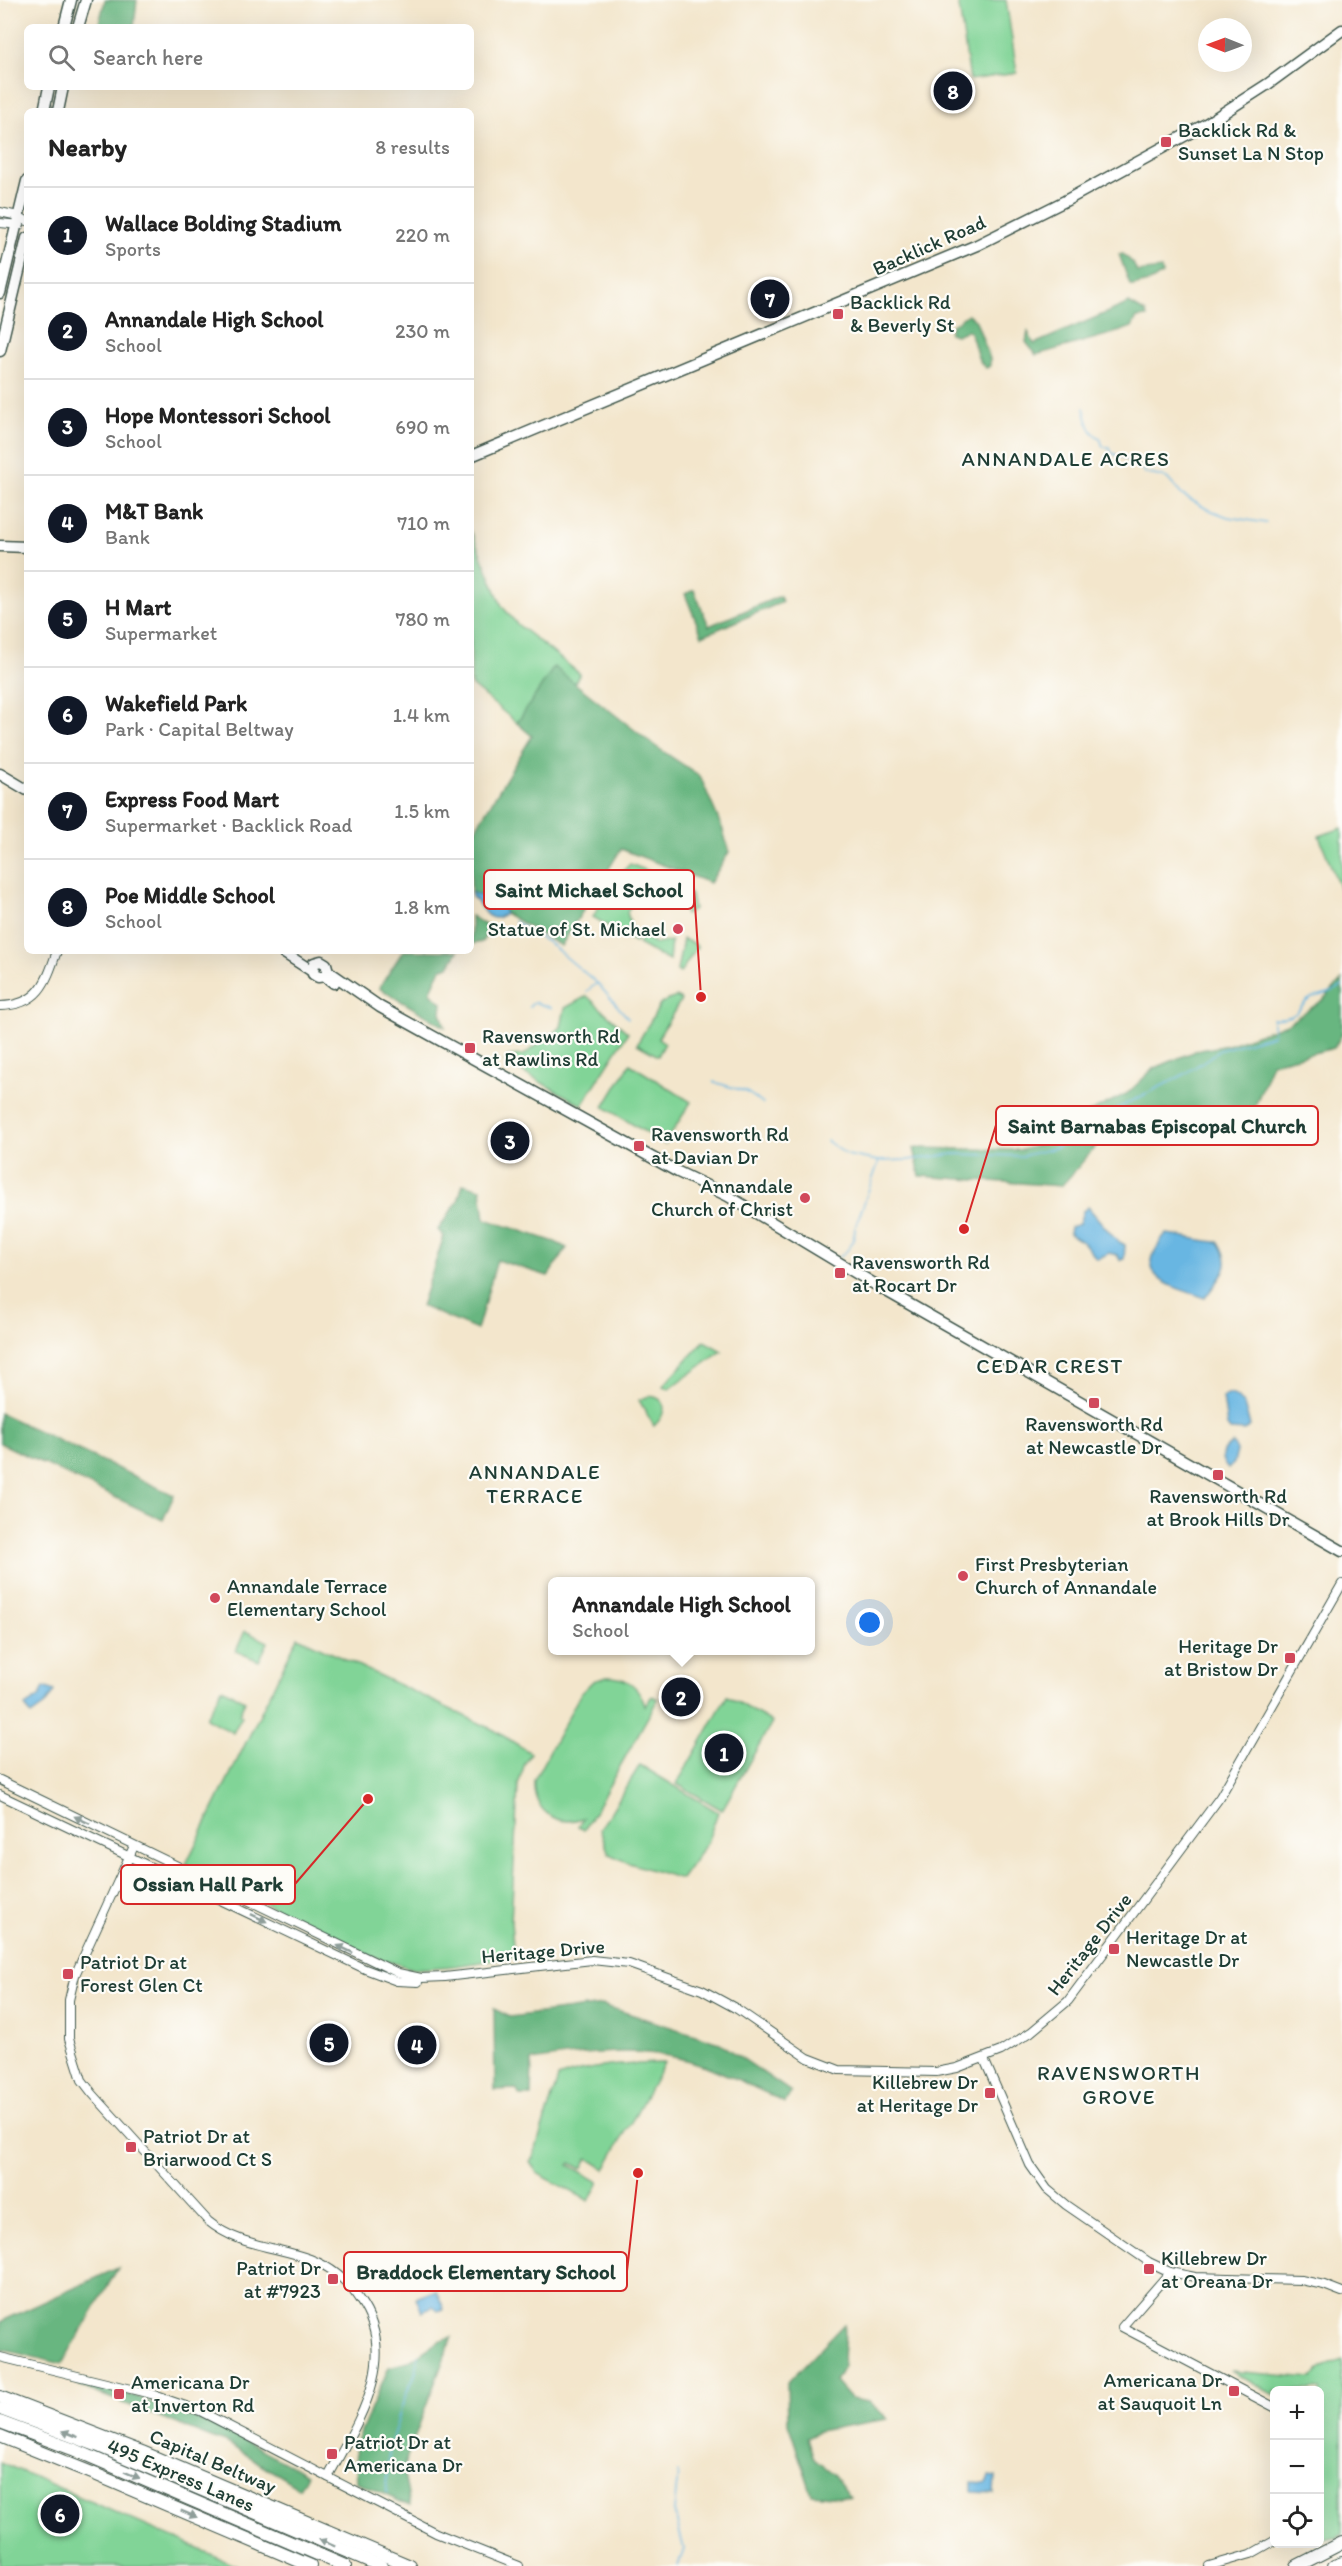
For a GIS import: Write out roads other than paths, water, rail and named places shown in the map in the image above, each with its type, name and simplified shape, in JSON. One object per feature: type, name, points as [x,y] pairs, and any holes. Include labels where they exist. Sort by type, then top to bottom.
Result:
[{"type":"highway","name":"Capital Beltway","points":[[0,2395],[410,2566]]},
{"type":"highway","name":"495 Express Lanes","points":[[0,2409],[109,2450],[381,2566]]},
{"type":"highway","name":"495 Express Lanes","points":[[0,2422],[75,2450],[345,2566]]},
{"type":"highway","points":[[0,2436],[98,2475],[311,2566]]},
{"type":"highway","points":[[1297,2566],[1342,2543]]},
{"type":"highway","points":[[1302,2566],[1342,2550]]},
{"type":"highway","points":[[1334,2566],[1342,2563]]},
{"type":"main road","points":[[65,24],[71,0]]},
{"type":"main road","points":[[79,24],[86,0]]},
{"type":"main road","name":"Backlick Road","points":[[474,455],[985,241],[1065,201],[1206,124],[1268,84],[1342,30]]},
{"type":"main road","points":[[45,108],[49,90]]},
{"type":"main road","points":[[58,108],[62,90]]},
{"type":"main road","points":[[0,293],[22,222],[24,206]]},
{"type":"main road","points":[[0,351],[24,251]]},
{"type":"main road","points":[[0,313],[0,334]]},
{"type":"main road","points":[[0,546],[24,547]]},
{"type":"main road","points":[[0,774],[24,788]]},
{"type":"main road","points":[[286,954],[313,967]]},
{"type":"main road","points":[[297,954],[313,967]]},
{"type":"main road","points":[[313,967],[323,962],[327,973],[361,1000],[380,1007],[678,1172],[728,1196],[881,1288],[1342,1551]]},
{"type":"street","points":[[0,212],[22,222]]},
{"type":"street","points":[[0,223],[22,222]]},
{"type":"street","points":[[0,1006],[26,1001],[40,990],[47,979],[56,954]]},
{"type":"street","name":"Heritage Drive","points":[[0,1780],[134,1845],[324,1944],[365,1969],[397,1981],[420,1982],[582,1961],[612,1961],[643,1969],[718,1999],[808,2058],[828,2067],[851,2072],[936,2072],[984,2059],[1031,2032],[1060,2008],[1081,1984],[1224,1790],[1342,1584]]},
{"type":"street","name":"Heritage Drive","points":[[0,1796],[324,1944]]},
{"type":"street","points":[[134,1845],[105,1906],[71,1988],[68,2026],[74,2057],[82,2080],[100,2103],[208,2221],[218,2229],[247,2243],[319,2263],[340,2277],[363,2303],[376,2338],[375,2376],[366,2403],[328,2477]]},
{"type":"street","points":[[984,2059],[1030,2165],[1047,2189],[1066,2205],[1149,2262],[1170,2272],[1195,2277],[1301,2280],[1342,2292]]},
{"type":"street","points":[[1170,2272],[1122,2327],[1270,2404]]},
{"type":"street","points":[[0,2357],[178,2403],[216,2419],[436,2533],[519,2566]]},
{"type":"street","points":[[1209,2566],[1251,2553],[1270,2544]]},
{"type":"water","points":[[474,893],[495,902],[505,913],[498,918],[493,918],[486,914]]},
{"type":"water","points":[[1088,1207],[1116,1240],[1125,1245],[1124,1259],[1120,1260],[1117,1255],[1109,1253],[1097,1259],[1084,1243],[1069,1233],[1070,1227],[1079,1224],[1083,1211]]},
{"type":"water","points":[[1166,1234],[1219,1242],[1224,1251],[1226,1266],[1205,1298],[1173,1287],[1156,1276],[1152,1268],[1152,1258]]},
{"type":"water","points":[[1230,1394],[1239,1399],[1248,1416],[1250,1426],[1245,1431],[1230,1430],[1227,1426],[1223,1397]]},
{"type":"water","points":[[1233,1443],[1237,1451],[1234,1463],[1228,1469],[1222,1454]]},
{"type":"water","points":[[44,1687],[54,1691],[45,1705],[31,1715],[25,1706],[40,1696]]},
{"type":"water","points":[[436,2290],[444,2309],[438,2311],[433,2307],[422,2312],[416,2298]]},
{"type":"water","points":[[989,2476],[995,2477],[994,2493],[972,2492],[972,2482],[986,2483]]},
{"type":"waterway","points":[[1084,408],[1091,429],[1100,438],[1103,447],[1109,447],[1112,453],[1139,465],[1145,473],[1167,478],[1182,495],[1207,509],[1228,517],[1266,523]]},
{"type":"waterway","points":[[514,922],[549,943],[597,983],[628,1018]]},
{"type":"waterway","points":[[587,991],[596,984]]},
{"type":"waterway","points":[[839,1257],[853,1241],[855,1228],[879,1161],[954,1154],[1022,1156],[1055,1148],[1085,1131],[1101,1117],[1185,1074],[1220,1050],[1273,1035],[1273,1019],[1293,1015],[1310,999],[1342,986]]},
{"type":"waterway","points":[[529,1007],[534,1002],[551,1008]]},
{"type":"waterway","points":[[714,1082],[747,1092],[763,1104]]},
{"type":"waterway","points":[[827,1141],[847,1155],[878,1161]]},
{"type":"waterway","points":[[387,2493],[387,2469],[391,2446],[404,2400],[415,2373],[418,2355]]},
{"type":"waterway","points":[[678,2473],[674,2511],[684,2549],[678,2566]]},
{"type":"place","name":"Poe Middle School","points":[[953,91]]},
{"type":"place","name":"Backlick Rd & Sunset La N Stop","points":[[1166,142]]},
{"type":"place","name":"Express Food Mart","points":[[770,299]]},
{"type":"place","name":"Backlick Rd & Beverly St","points":[[838,314]]},
{"type":"place","name":"Statue of St. Michael","points":[[678,929]]},
{"type":"place","name":"Saint Michael School","points":[[701,997]]},
{"type":"place","name":"Ravensworth Rd at Rawlins Rd","points":[[470,1048]]},
{"type":"place","name":"Hope Montessori School","points":[[510,1141]]},
{"type":"place","name":"Ravensworth Rd at Davian Dr","points":[[639,1146]]},
{"type":"place","name":"Annandale Church of Christ","points":[[805,1198]]},
{"type":"place","name":"Saint Barnabas Episcopal Church","points":[[964,1229]]},
{"type":"place","name":"Ravensworth Rd at Rocart Dr","points":[[840,1273]]},
{"type":"place","name":"Ravensworth Rd at Newcastle Dr","points":[[1094,1403]]},
{"type":"place","name":"Ravensworth Rd at Brook Hills Dr","points":[[1218,1475]]},
{"type":"place","name":"First Presbyterian Church of Annandale","points":[[963,1576]]},
{"type":"place","name":"Annandale Terrace Elementary School","points":[[215,1598]]},
{"type":"place","name":"Heritage Dr at Bristow Dr","points":[[1290,1658]]},
{"type":"place","name":"Annandale High School","points":[[681,1697]]},
{"type":"place","name":"Wallace Bolding Stadium","points":[[724,1753]]},
{"type":"place","name":"Ossian Hall Park","points":[[368,1799]]},
{"type":"place","name":"Heritage Dr at Newcastle Dr","points":[[1114,1949]]},
{"type":"place","name":"Patriot Dr at Forest Glen Ct","points":[[68,1974]]},
{"type":"place","name":"H Mart","points":[[329,2043]]},
{"type":"place","name":"M&T Bank","points":[[417,2045]]},
{"type":"place","name":"Killebrew Dr at Heritage Dr","points":[[990,2093]]},
{"type":"place","name":"Patriot Dr at Briarwood Ct S","points":[[131,2147]]},
{"type":"place","name":"Braddock Elementary School","points":[[638,2173]]},
{"type":"place","name":"Killebrew Dr at Oreana Dr","points":[[1149,2269]]},
{"type":"place","name":"Patriot Dr at #7923","points":[[333,2279]]},
{"type":"place","name":"Americana Dr at Sauquoit Ln","points":[[1234,2391]]},
{"type":"place","name":"Americana Dr at Inverton Rd","points":[[119,2394]]},
{"type":"place","name":"Patriot Dr at Americana Dr","points":[[332,2454]]},
{"type":"place","name":"Wakefield Park","points":[[60,2514]]},
{"type":"district","name":"ANNANDALE ACRES","points":[[1066,459]]},
{"type":"district","name":"CEDAR CREST","points":[[1050,1366]]},
{"type":"district","name":"ANNANDALE TERRACE","points":[[535,1484]]},
{"type":"district","name":"RAVENSWORTH GROVE","points":[[1119,2085]]}]
